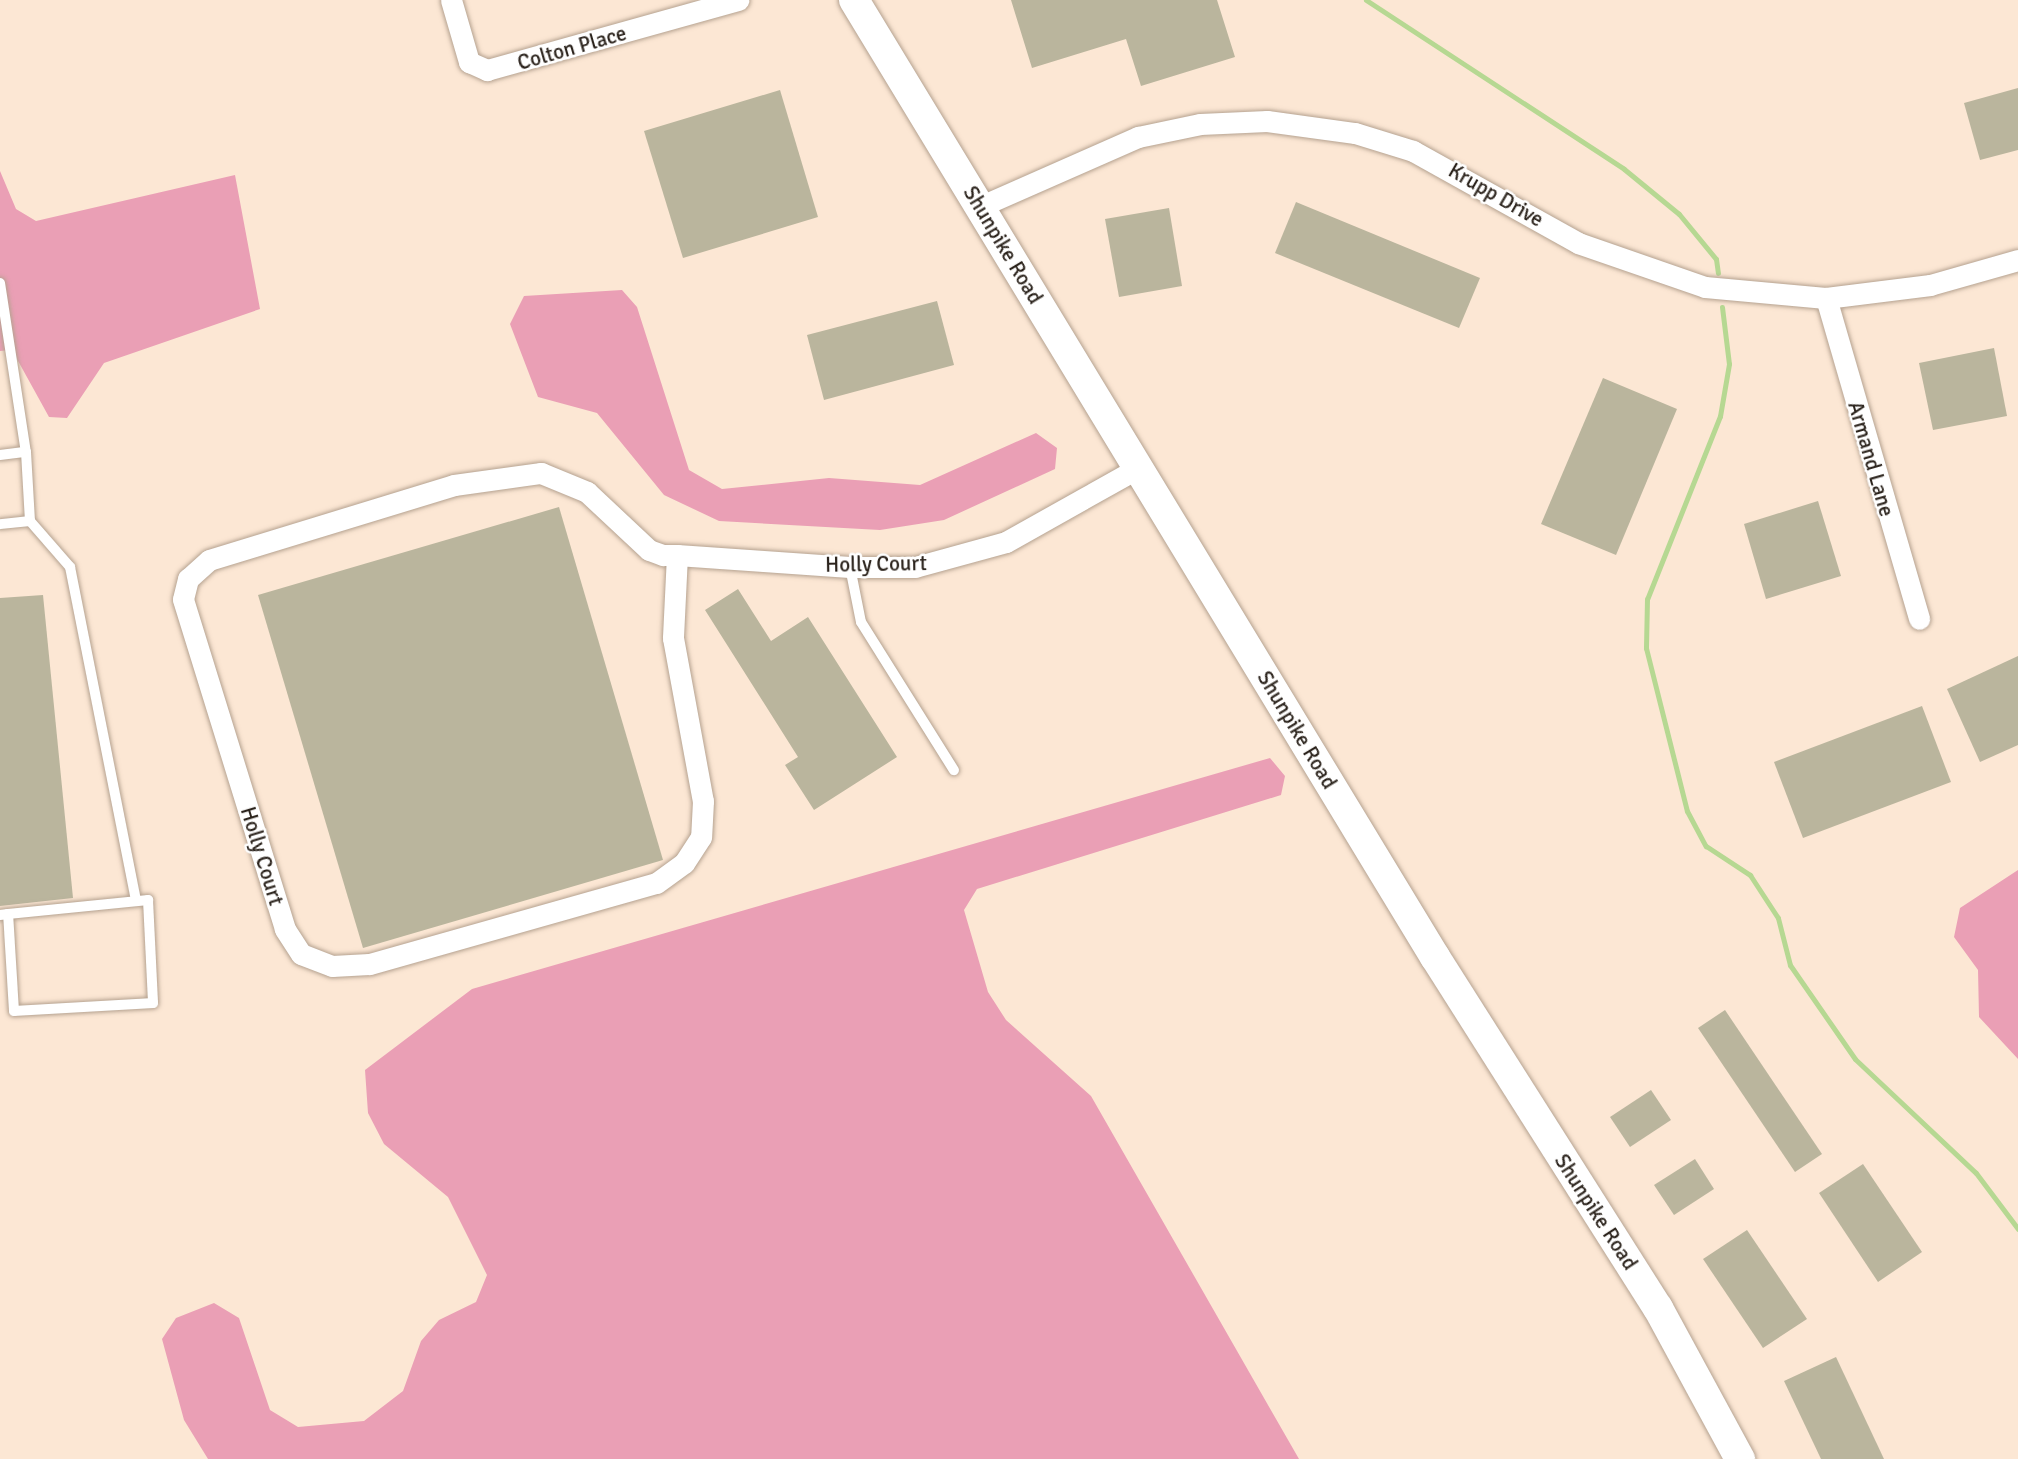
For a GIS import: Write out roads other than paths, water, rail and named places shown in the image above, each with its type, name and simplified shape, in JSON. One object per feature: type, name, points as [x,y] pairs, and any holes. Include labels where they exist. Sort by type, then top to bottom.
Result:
[{"type":"street","name":"Colton Place","points":[[451,0],[469,62],[487,70],[738,0]]},
{"type":"street","name":"Shunpike Road","points":[[854,0],[1138,468],[1658,1308],[1741,1459]]},
{"type":"street","name":"Krupp Drive","points":[[979,207],[1098,152],[1159,132],[1222,122],[1302,123],[1431,158],[1578,243],[1642,268],[1737,293],[1826,298],[1930,285],[2018,260]]},
{"type":"street","name":"Armand Lane","points":[[1826,298],[1919,620]]},
{"type":"street","name":"Holly Court","points":[[677,555],[673,638],[703,801],[701,837],[684,863],[656,883],[369,964],[332,967],[301,954],[285,929],[183,599],[195,570],[224,554],[454,485],[521,474],[570,482],[649,550],[677,555],[850,567],[915,567],[984,551],[1138,468]]},
{"type":"lane","points":[[0,284],[26,453],[30,521],[70,567],[136,901]]},
{"type":"lane","points":[[0,455],[26,453]]},
{"type":"lane","points":[[0,524],[30,521]]},
{"type":"lane","points":[[850,567],[861,622],[954,770]]},
{"type":"lane","points":[[148,900],[153,1003],[14,1011],[4,914],[148,900]]},
{"type":"waterway","points":[[1366,0],[1624,169],[1679,214],[1716,259],[1718,273]]},
{"type":"waterway","points":[[1722,307],[1729,364],[1720,416],[1647,599],[1646,648],[1687,811],[1706,846],[1750,875],[1778,918],[1790,965],[1855,1059],[1976,1173],[2018,1229]]}]
